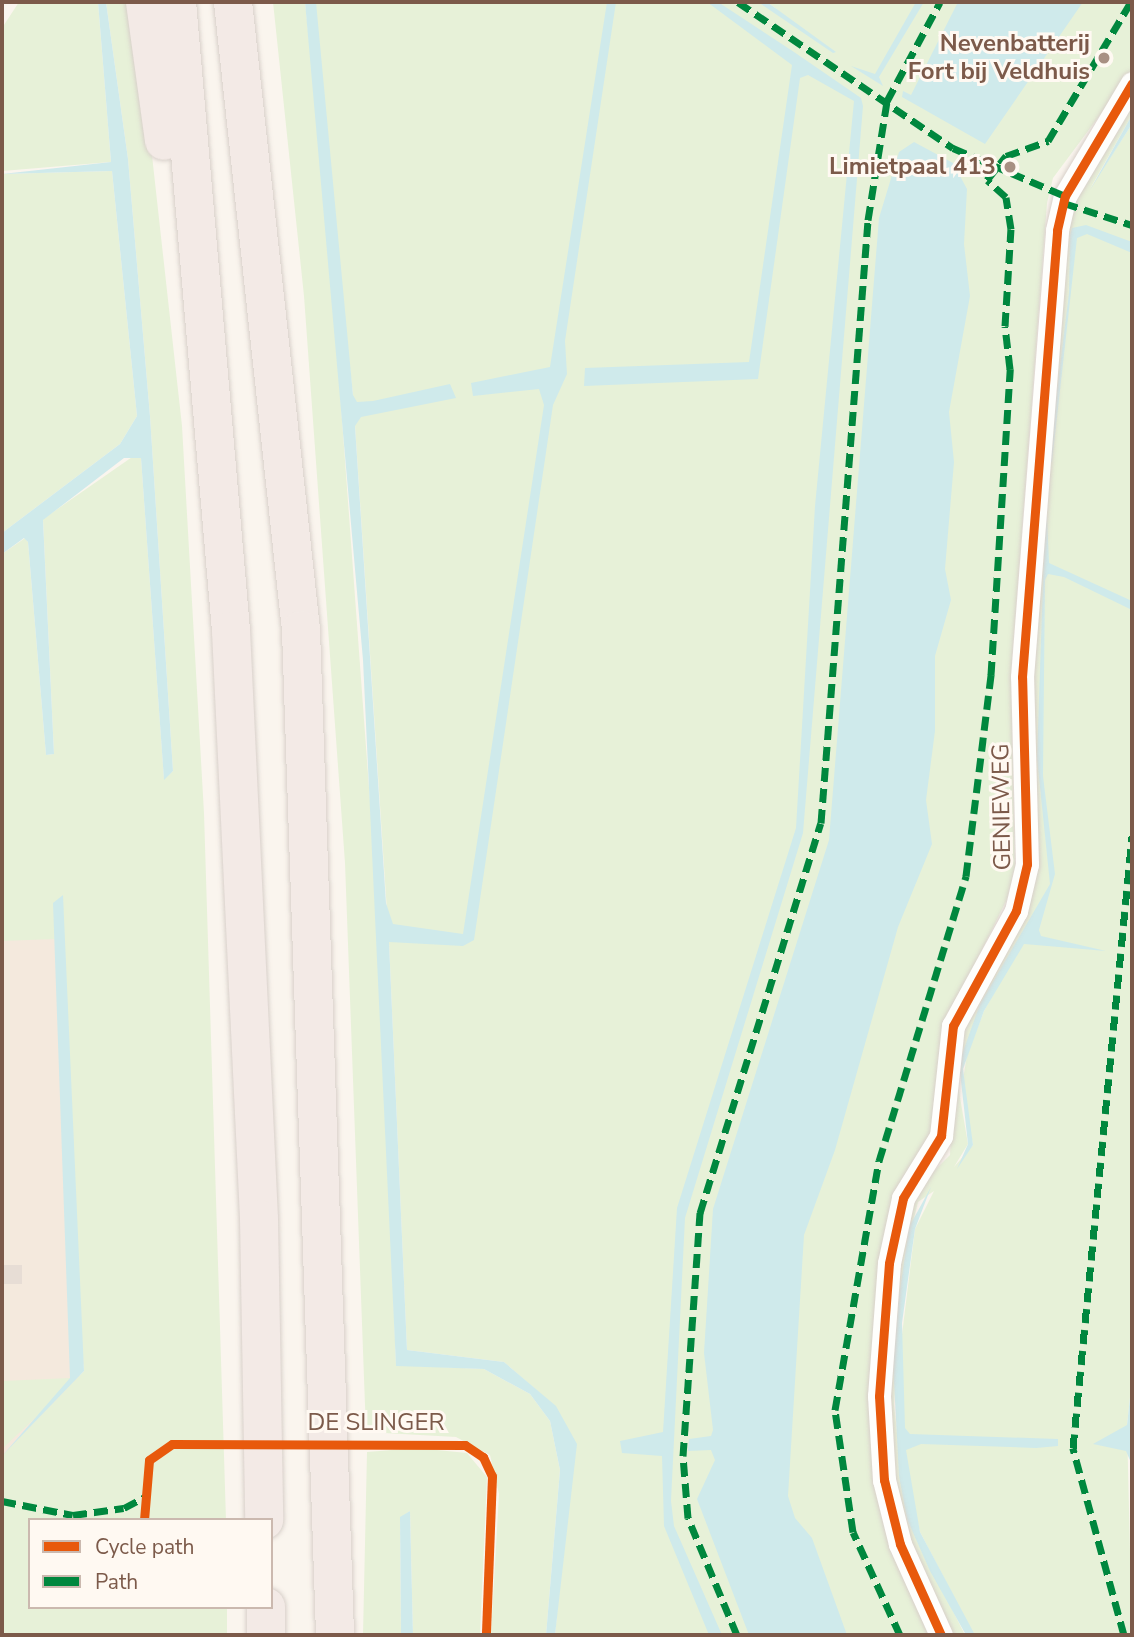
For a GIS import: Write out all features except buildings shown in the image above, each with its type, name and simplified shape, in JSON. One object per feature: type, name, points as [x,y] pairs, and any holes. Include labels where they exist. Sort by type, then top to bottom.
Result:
[{"type":"highway","points":[[145,2],[170,179],[198,253]]},
{"type":"highway","points":[[177,2],[231,631],[248,964],[264,1518]]},
{"type":"highway","points":[[233,2],[302,629],[335,1635]]},
{"type":"highway","points":[[266,1609],[267,1635]]},
{"type":"street","name":"GENIEWEG","points":[[941,1635],[900,1544],[884,1480],[879,1396],[889,1263],[903,1198],[941,1136],[953,1026],[1016,911],[1027,864],[1021,677],[1057,230],[1065,196],[1132,83]]},
{"type":"shaded area","points":[[2,768],[158,1148],[31,1518],[28,1518],[28,1609],[2,1635]]},
{"type":"green space","points":[[19,2],[98,2],[111,162],[2,171],[2,28]]},
{"type":"green space","points":[[106,2],[135,2],[182,426],[204,813],[226,1518],[28,1518],[28,1609],[227,1609],[227,1635],[2,1635],[2,1456],[84,1371],[53,903],[55,939],[2,941],[2,554],[25,538],[28,542],[46,755],[54,754],[43,519],[135,455],[141,458],[164,779],[173,771],[150,416],[128,159]]},
{"type":"green space","points":[[273,2],[305,2],[327,215],[379,924],[396,1365],[484,1369],[530,1394],[550,1421],[560,1470],[546,1635],[491,1635],[499,1494],[490,1455],[456,1437],[366,1432],[345,863],[304,296]]},
{"type":"green space","points":[[309,2],[764,2],[778,10],[767,2],[1132,2],[1132,72],[1053,178],[1047,203],[1011,673],[1015,867],[1007,899],[946,1023],[935,1124],[904,1181],[872,1441],[933,1635],[555,1635],[571,1467],[556,1407],[504,1362],[407,1350],[389,942],[353,395]]},
{"type":"green space","points":[[1132,97],[1132,115],[1090,189],[1132,124],[1132,1379],[1127,1425],[1132,1635],[974,1635],[920,1532],[905,1468],[899,1359],[915,1229],[934,1191],[918,1202],[905,1255],[894,1405],[907,1519],[965,1635],[948,1635],[904,1538],[887,1424],[895,1251],[920,1185],[950,1155],[956,1042],[1030,895],[1027,746],[1063,224]],"holes":[[[1039,912],[984,1011],[967,1055],[962,1086],[973,1145],[954,1167],[968,1144],[957,1080],[980,1004]]]},
{"type":"green space","points":[[112,171],[137,416],[120,444],[2,533],[2,174]]},
{"type":"green space","points":[[70,1378],[49,1405],[2,1449],[2,1381]]},
{"type":"green space","points":[[417,1448],[467,1453],[487,1477],[480,1635],[413,1635],[410,1511],[400,1518],[401,1635],[363,1635],[367,1452]]},
{"type":"water","points":[[98,2],[106,2],[128,159],[150,416],[173,771],[164,780],[141,458],[124,458],[43,520],[54,754],[46,755],[28,542],[24,538],[2,554],[2,533],[120,444],[137,416],[112,171],[2,174],[111,162]]},
{"type":"water","points":[[305,2],[316,2],[353,395],[357,402],[373,401],[450,384],[456,398],[361,417],[355,426],[386,903],[393,924],[463,934],[544,405],[539,389],[473,396],[471,383],[550,367],[607,2],[616,2],[565,341],[567,374],[553,405],[474,940],[463,946],[389,942],[407,1350],[504,1362],[556,1406],[577,1444],[555,1635],[546,1635],[560,1470],[550,1421],[530,1394],[484,1369],[396,1366],[363,660]]},
{"type":"water","points":[[707,2],[718,2],[794,52],[861,98],[863,106],[803,833],[685,1218],[671,1501],[674,1526],[722,1635],[709,1635],[664,1526],[662,1456],[622,1453],[620,1441],[663,1432],[677,1208],[796,828],[815,506],[854,101],[808,75],[800,78],[758,379],[584,386],[585,368],[749,362],[792,65]]},
{"type":"water","points":[[758,2],[767,2],[836,52],[833,53]]},
{"type":"water","points":[[916,2],[924,2],[879,77],[883,86],[851,66],[875,74]]},
{"type":"water","points":[[958,2],[1083,2],[985,144],[902,97],[903,91],[911,95]]},
{"type":"water","points":[[1132,115],[1132,124],[1090,190]]},
{"type":"water","points":[[914,142],[953,163],[967,189],[964,244],[970,296],[949,412],[954,462],[945,569],[951,600],[935,656],[935,731],[926,800],[932,844],[898,927],[835,1150],[804,1235],[788,1496],[795,1518],[812,1538],[847,1635],[749,1635],[697,1499],[715,1460],[711,1450],[688,1451],[689,1439],[711,1436],[713,1430],[704,1353],[713,1209],[829,840],[879,218],[899,152]]},
{"type":"water","points":[[1086,225],[1132,242],[1132,253],[1087,234],[1077,238],[1052,462],[1048,462],[1069,293],[1070,235],[1072,228]]},
{"type":"water","points":[[1046,493],[1049,563],[1132,601],[1132,610],[1064,577],[1048,574],[1045,580],[1043,776],[1055,874],[1039,930],[1041,936],[1106,951],[1024,944],[984,1011],[963,1069],[973,1145],[957,1169],[968,1144],[959,1063],[980,1004],[1050,884],[1037,758]]},
{"type":"water","points":[[63,895],[84,1371],[2,1456],[70,1378],[53,903]]},
{"type":"water","points":[[931,1187],[915,1229],[902,1323],[905,1428],[910,1434],[1058,1439],[1058,1446],[1036,1448],[921,1444],[906,1450],[920,1532],[975,1635],[966,1635],[930,1571],[907,1519],[899,1476],[893,1363],[899,1297],[909,1227]]},
{"type":"water","points":[[1132,1379],[1132,1465],[1126,1451],[1093,1444],[1127,1425]]},
{"type":"water","points":[[410,1511],[413,1635],[401,1635],[400,1517]]},
{"type":"marked path","points":[[738,2],[953,148],[1065,196]]},
{"type":"marked path","points":[[737,1635],[688,1518],[683,1456],[700,1213],[821,823],[868,220],[887,101],[940,2]]},
{"type":"marked path","points":[[900,1635],[853,1532],[835,1410],[879,1161],[966,876],[991,675],[1010,369],[1005,326],[1011,229],[1006,197],[987,180],[1006,156],[1048,141],[1131,2]]},
{"type":"marked path","points":[[1064,203],[1132,225]]},
{"type":"marked path","points":[[1124,1635],[1073,1448],[1132,836]]},
{"type":"marked path","points":[[2,1501],[73,1515],[124,1508],[145,1497]]},
{"type":"cycle path","points":[[941,1635],[900,1544],[884,1480],[879,1396],[889,1263],[903,1198],[941,1136],[953,1026],[1016,911],[1027,864],[1022,677],[1057,230],[1065,196],[1132,83]]},
{"type":"cycle path","name":"DE SLINGER","points":[[144,1518],[149,1460],[172,1444],[465,1445],[483,1457],[492,1476],[486,1635]]},
{"type":"place","name":"Nevenbatterij Fort bij Veldhuis","points":[[1104,58]]},
{"type":"place","name":"Limietpaal 413","points":[[1010,167]]}]
